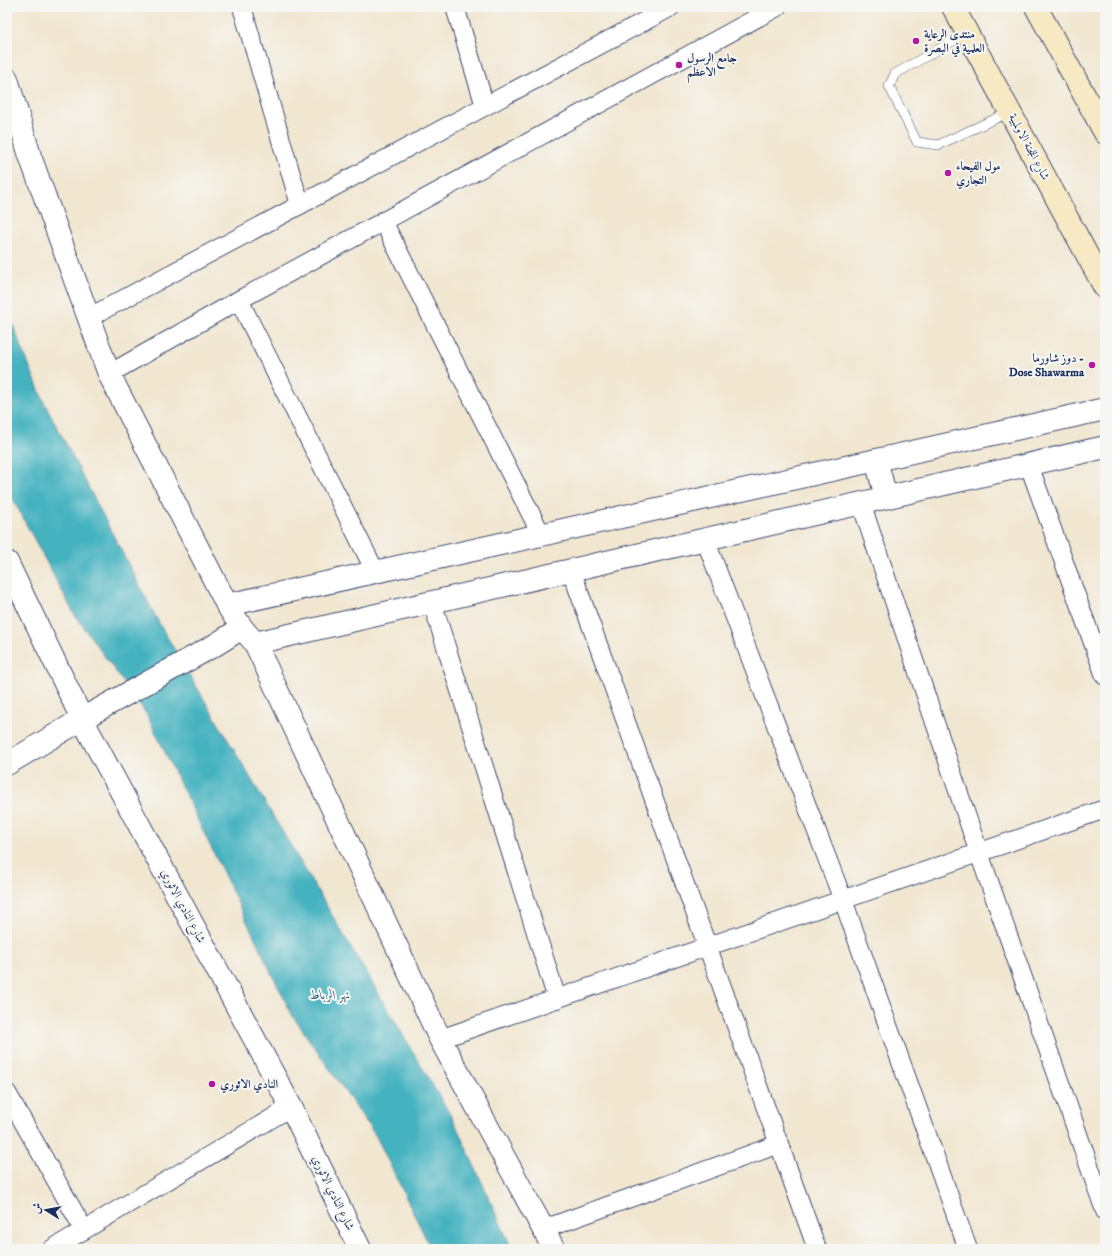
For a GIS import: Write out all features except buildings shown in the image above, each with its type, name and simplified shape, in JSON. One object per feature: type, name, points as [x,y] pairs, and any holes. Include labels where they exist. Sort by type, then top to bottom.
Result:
[{"type":"main road","name":"شارع اللجنة الاولمبية","points":[[953,7],[1105,288]]},
{"type":"main road","points":[[1036,7],[1105,133]]},
{"type":"street","points":[[242,7],[300,205]]},
{"type":"street","points":[[455,7],[485,106]]},
{"type":"street","points":[[109,374],[239,300],[777,7]]},
{"type":"street","points":[[88,318],[485,106],[662,9]]},
{"type":"street","points":[[7,78],[30,156],[109,374],[227,605],[248,636],[440,1040],[554,1249]]},
{"type":"street","points":[[384,221],[542,536]]},
{"type":"street","points":[[239,300],[376,572]]},
{"type":"street","points":[[227,605],[542,536],[1105,409]]},
{"type":"street","points":[[7,764],[85,717],[215,645],[248,636],[432,602],[1105,447]]},
{"type":"street","points":[[876,460],[886,497]]},
{"type":"street","points":[[1029,465],[1105,676]]},
{"type":"street","points":[[861,503],[979,853],[1105,1211]]},
{"type":"street","points":[[705,539],[843,900],[968,1249]]},
{"type":"street","name":"شارع النادي الاثوري","points":[[8,566],[85,717],[291,1108],[360,1249]]},
{"type":"street","points":[[571,570],[817,1249]]},
{"type":"street","points":[[432,602],[557,999]]},
{"type":"street","points":[[440,1040],[1105,809]]},
{"type":"street","points":[[7,1093],[84,1230]]},
{"type":"street","points":[[52,1249],[291,1108]]},
{"type":"street","points":[[544,1229],[779,1144]]},
{"type":"lane","points":[[967,33],[894,74],[889,86],[917,142],[938,145],[1010,112]]},
{"type":"water","name":"نهر الرباط","points":[[7,311],[44,402],[160,625],[454,1121],[512,1249],[431,1249],[376,1136],[292,1015],[147,715],[74,614],[7,488]]},
{"type":"place","name":"منتدى الرعاية العلمية في البصرة","points":[[916,41]]},
{"type":"place","name":"جامع الرسول الاعظم","points":[[679,65]]},
{"type":"place","name":"مول الفيحاء التجاري","points":[[948,173]]},
{"type":"place","name":"دوز شاورما - Dose Shawarma","points":[[1092,365]]},
{"type":"place","name":"النادي الاثوري","points":[[212,1084]]}]
